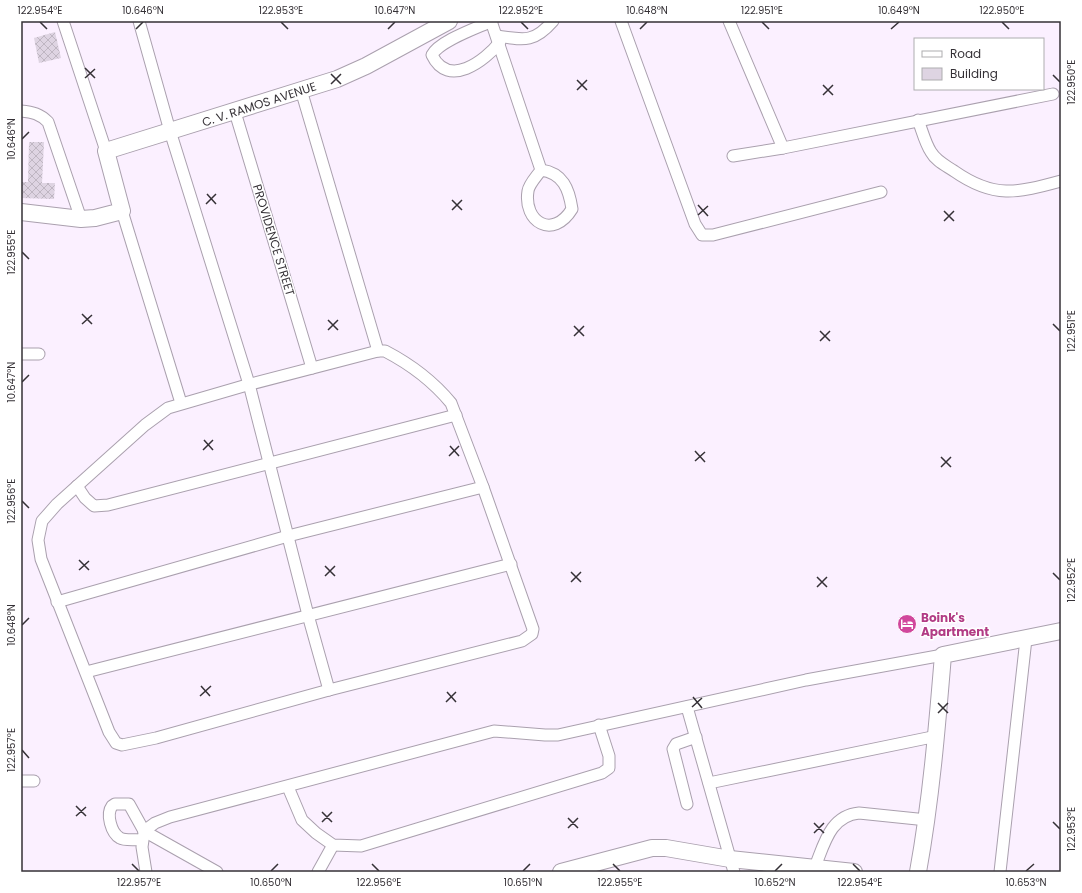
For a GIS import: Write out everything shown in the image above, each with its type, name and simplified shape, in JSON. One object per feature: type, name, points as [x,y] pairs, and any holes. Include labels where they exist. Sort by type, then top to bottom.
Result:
[{"type":"street","points":[[63,21],[106,151],[122,211],[181,403]]},
{"type":"street","points":[[139,21],[170,131],[249,384],[308,615],[329,690]]},
{"type":"street","points":[[498,39],[484,59],[465,70],[457,71],[441,66],[435,62],[432,55],[445,43],[492,21],[498,39],[541,170]]},
{"type":"street","points":[[498,39],[523,40],[533,38],[539,35],[553,21]]},
{"type":"street","points":[[621,21],[695,224],[702,235],[713,236],[881,192]]},
{"type":"street","points":[[729,21],[783,148]]},
{"type":"street","name":"C. V. RAMOS AVENUE","points":[[106,151],[235,112],[352,73],[443,22]]},
{"type":"street","points":[[300,90],[378,351]]},
{"type":"street","points":[[734,156],[783,148],[1053,94]]},
{"type":"street","points":[[21,111],[34,112],[42,116],[48,122],[81,219]]},
{"type":"street","name":"PROVIDENCE STREET","points":[[235,112],[312,368]]},
{"type":"street","points":[[918,120],[930,151],[936,159],[969,182],[983,187],[1013,191],[1026,190],[1061,181]]},
{"type":"street","points":[[541,170],[558,176],[564,182],[568,190],[572,209],[568,216],[557,224],[548,226],[540,223],[533,216],[528,190],[541,170]]},
{"type":"street","points":[[21,212],[81,219],[95,218],[122,211]]},
{"type":"street","points":[[378,351],[385,351],[422,374],[451,403],[511,564],[533,629],[532,634],[528,638],[329,690],[156,738],[122,745],[116,743],[112,739],[40,558],[39,531],[42,521],[77,486],[156,416],[181,403],[312,368],[378,351]]},
{"type":"street","points":[[21,354],[39,354]]},
{"type":"street","points":[[77,486],[85,498],[94,506],[108,505],[456,414]]},
{"type":"street","points":[[57,602],[288,536],[483,487]]},
{"type":"street","points":[[86,672],[511,564]]},
{"type":"street","points":[[146,872],[143,835],[155,823],[170,817],[288,787],[494,731],[552,735],[687,707],[806,680],[943,655],[1061,631]]},
{"type":"street","points":[[1000,872],[1026,639]]},
{"type":"street","points":[[918,872],[927,820],[937,736],[943,655]]},
{"type":"street","points":[[687,707],[732,865]]},
{"type":"street","points":[[288,787],[302,820],[333,845],[362,846],[602,773],[608,768],[610,762],[599,725]]},
{"type":"street","points":[[709,783],[937,736]]},
{"type":"street","points":[[687,804],[673,749],[676,744],[696,737]]},
{"type":"street","points":[[21,781],[34,781]]},
{"type":"street","points":[[814,869],[831,828],[842,818],[851,813],[859,812],[927,820]]},
{"type":"street","points":[[143,835],[217,872]]},
{"type":"street","points":[[318,872],[333,845]]},
{"type":"street","points":[[562,872],[652,848],[666,848],[732,865],[854,872]]},
{"type":"building","points":[[55,32],[61,58],[39,63],[34,38]]},
{"type":"building","points":[[29,142],[44,142],[42,183],[55,183],[54,199],[21,198],[21,182],[28,182]]},
{"type":"place","name":"Boink's Apartment","points":[[907,624]]}]
